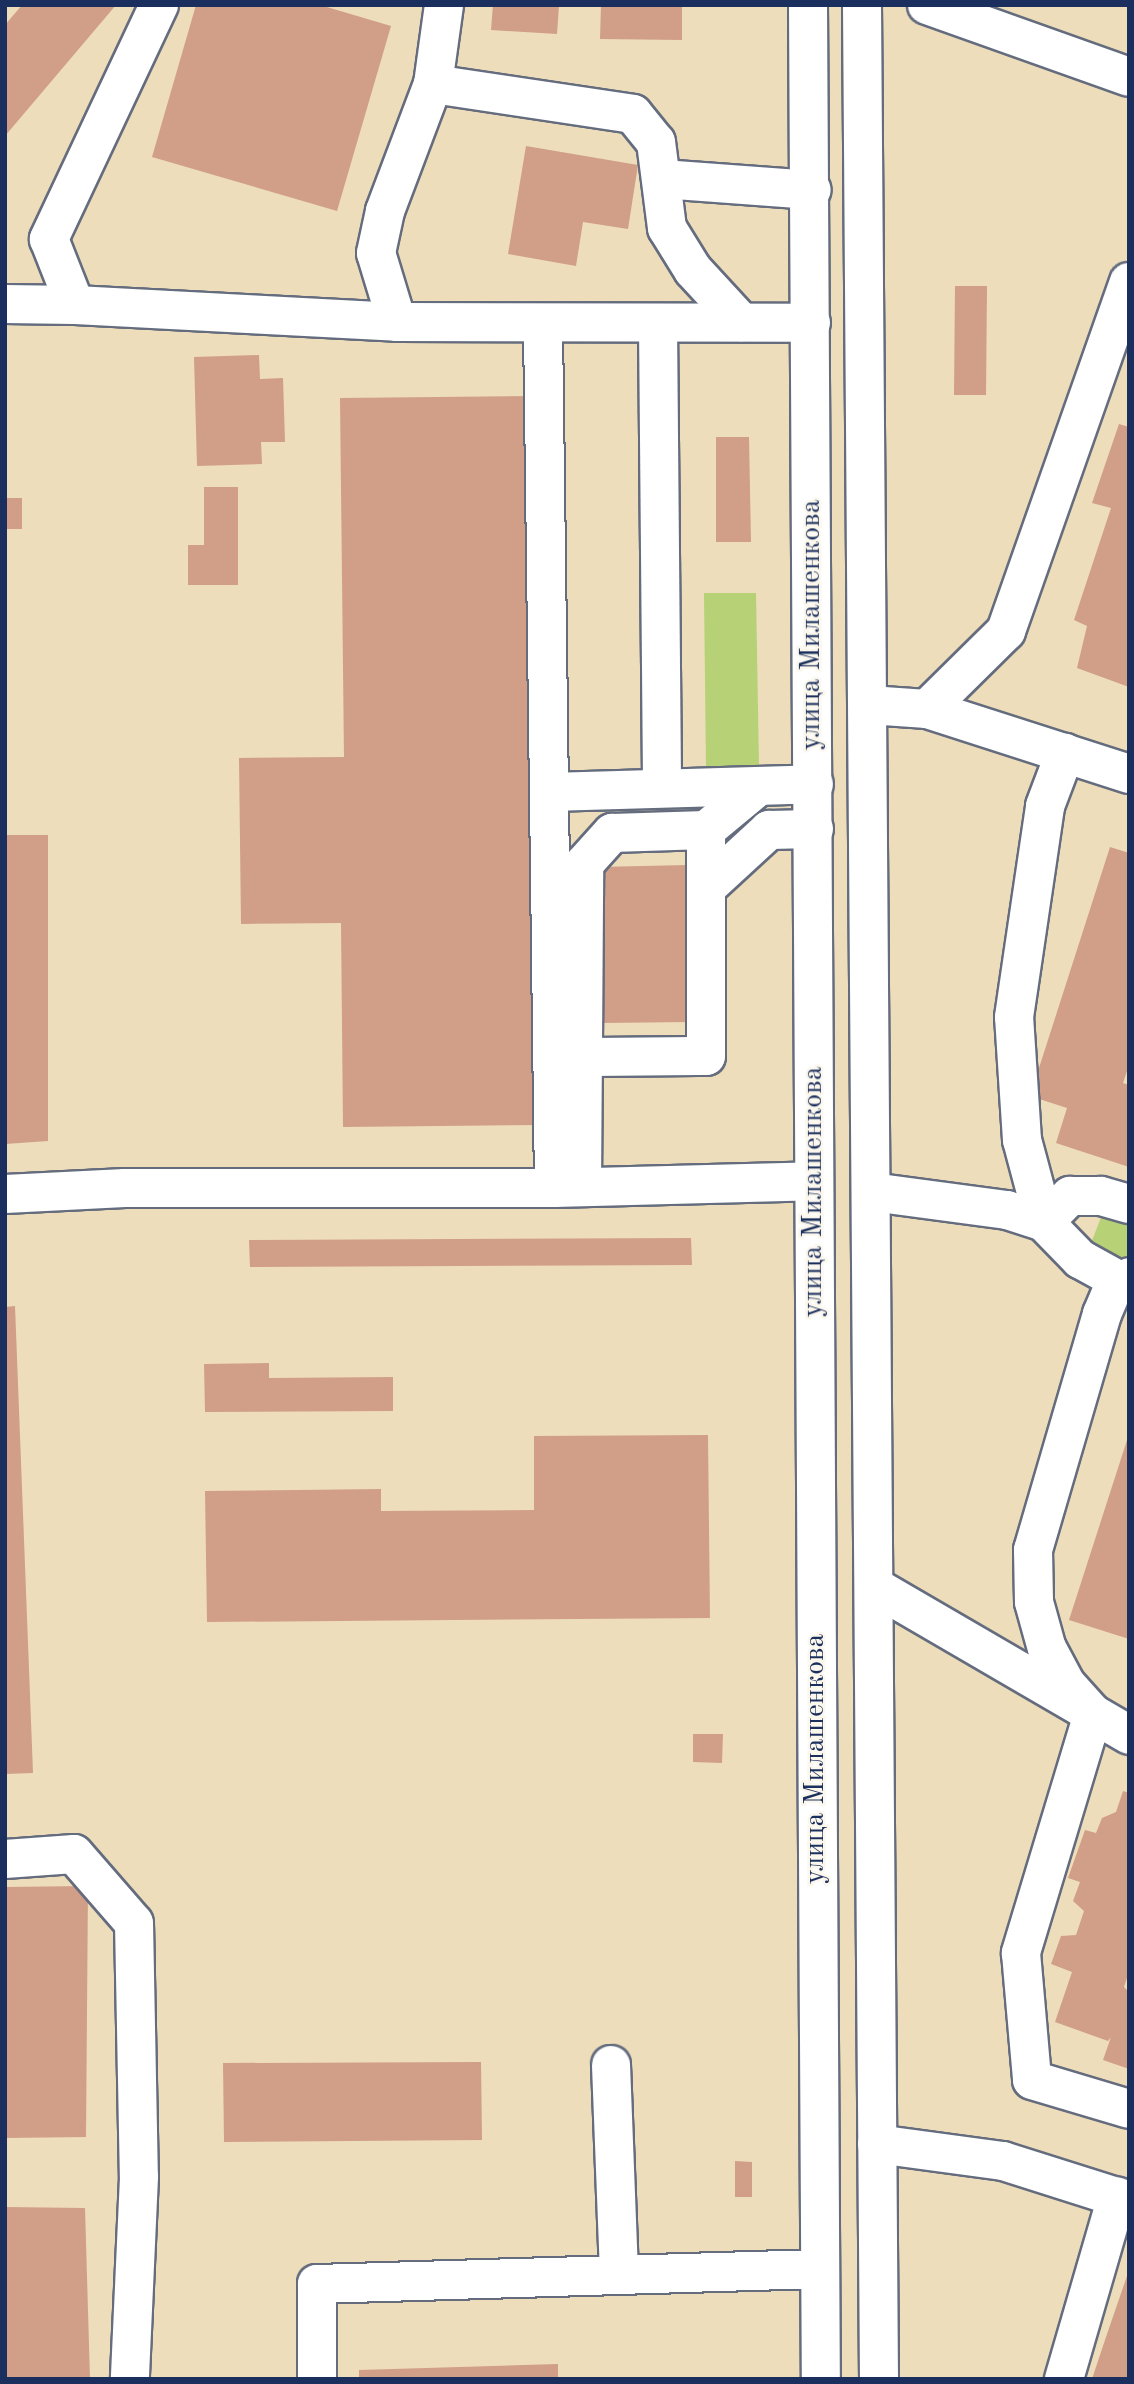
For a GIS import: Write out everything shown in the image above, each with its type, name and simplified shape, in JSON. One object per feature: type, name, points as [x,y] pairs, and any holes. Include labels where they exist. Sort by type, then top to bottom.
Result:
[{"type":"main road","points":[[75,305],[49,239],[159,5]]},
{"type":"main road","points":[[397,322],[376,253],[385,211],[433,84],[444,5]]},
{"type":"main road","name":"улица Милашенкова","points":[[808,5],[812,190],[821,2379]]},
{"type":"main road","name":"улица Милашенкова","points":[[862,5],[879,2379]]},
{"type":"main road","points":[[928,5],[1129,77]]},
{"type":"main road","points":[[433,84],[633,114],[656,142],[667,228],[693,270],[741,322]]},
{"type":"main road","points":[[662,178],[812,190]]},
{"type":"main road","points":[[927,709],[1006,631],[1129,282]]},
{"type":"main road","points":[[5,304],[75,305],[397,322],[543,325],[811,323]]},
{"type":"main road","points":[[658,323],[662,788]]},
{"type":"main road","points":[[543,325],[552,792],[568,1187]]},
{"type":"main road","points":[[869,705],[927,709],[1129,774]]},
{"type":"main road","points":[[1044,1222],[1022,1140],[1014,1017],[1045,807],[1065,753]]},
{"type":"main road","points":[[552,792],[814,784]]},
{"type":"main road","points":[[568,1187],[583,1057],[584,864],[612,833],[706,830],[759,786]]},
{"type":"main road","points":[[706,888],[769,830],[814,829]]},
{"type":"main road","points":[[583,1057],[706,1056],[706,830]]},
{"type":"main road","points":[[5,1194],[125,1188],[568,1187],[814,1181]]},
{"type":"main road","points":[[872,1192],[1007,1210],[1044,1222],[1080,1259],[1126,1280],[1112,1291],[1102,1314],[1034,1550],[1034,1602],[1047,1649],[1066,1684],[1111,1709],[1129,1735]]},
{"type":"main road","points":[[1044,1222],[1070,1196],[1101,1196],[1129,1204]]},
{"type":"main road","points":[[875,1587],[1111,1709]]},
{"type":"main road","points":[[1111,1709],[1021,1953],[1032,2080],[1129,2109]]},
{"type":"main road","points":[[5,1859],[74,1854],[134,1923],[139,2177],[130,2379]]},
{"type":"main road","points":[[611,2065],[619,2274]]},
{"type":"main road","points":[[877,2144],[1003,2161],[1123,2199],[1064,2379]]},
{"type":"main road","points":[[317,2379],[317,2284],[820,2269]]},
{"type":"green space","points":[[704,593],[756,593],[759,766],[706,767]]},
{"type":"green space","points":[[1105,1207],[1129,1216],[1129,1268],[1088,1251]]},
{"type":"building","points":[[22,5],[116,5],[5,136],[5,25]]},
{"type":"building","points":[[196,5],[320,5],[391,26],[337,211],[152,157]]},
{"type":"building","points":[[493,5],[559,5],[557,34],[491,30]]},
{"type":"building","points":[[601,5],[682,5],[682,40],[600,39]]},
{"type":"building","points":[[526,146],[638,165],[628,229],[583,222],[576,266],[508,254]]},
{"type":"building","points":[[955,286],[987,286],[986,395],[954,395]]},
{"type":"building","points":[[259,355],[260,379],[283,378],[285,442],[261,442],[262,464],[197,466],[194,357]]},
{"type":"building","points":[[536,396],[544,1125],[343,1127],[341,923],[241,924],[239,758],[344,757],[340,398]]},
{"type":"building","points":[[1119,424],[1129,427],[1129,687],[1077,668],[1087,626],[1074,620],[1111,508],[1092,503]]},
{"type":"building","points":[[716,437],[749,437],[751,542],[716,542]]},
{"type":"building","points":[[204,487],[238,487],[238,585],[188,585],[188,545],[204,545]]},
{"type":"building","points":[[5,498],[22,498],[22,529],[5,529]]},
{"type":"building","points":[[5,835],[48,835],[48,1141],[5,1144]]},
{"type":"building","points":[[1110,847],[1129,853],[1129,1065],[1123,1083],[1129,1085],[1129,1167],[1056,1143],[1067,1108],[1030,1096]]},
{"type":"building","points":[[688,865],[691,1022],[601,1023],[598,867]]},
{"type":"building","points":[[691,1238],[692,1265],[250,1267],[249,1240]]},
{"type":"building","points":[[15,1306],[33,1773],[5,1774],[5,1307]]},
{"type":"building","points":[[269,1363],[269,1378],[393,1377],[393,1411],[205,1412],[204,1364]]},
{"type":"building","points":[[708,1435],[710,1618],[207,1622],[205,1491],[381,1489],[381,1511],[534,1510],[534,1436]]},
{"type":"building","points":[[1129,1437],[1129,1639],[1069,1620]]},
{"type":"building","points":[[693,1734],[723,1734],[722,1763],[693,1762]]},
{"type":"building","points":[[1123,1791],[1129,1793],[1129,1972],[1124,1987],[1129,1992],[1129,2069],[1103,2060],[1111,2037],[1108,2041],[1055,2022],[1072,1972],[1051,1964],[1061,1936],[1076,1935],[1084,1911],[1073,1901],[1080,1882],[1068,1878],[1085,1830],[1096,1833],[1102,1818],[1116,1812]]},
{"type":"building","points":[[88,1886],[86,2137],[5,2138],[5,1887]]},
{"type":"building","points":[[481,2062],[482,2140],[224,2142],[223,2063]]},
{"type":"building","points":[[735,2161],[752,2162],[752,2197],[735,2197]]},
{"type":"building","points":[[5,2207],[85,2208],[90,2379],[5,2379]]},
{"type":"building","points":[[1128,2273],[1129,2379],[1092,2379],[1106,2337]]},
{"type":"building","points":[[558,2364],[558,2379],[359,2379],[359,2370]]}]
